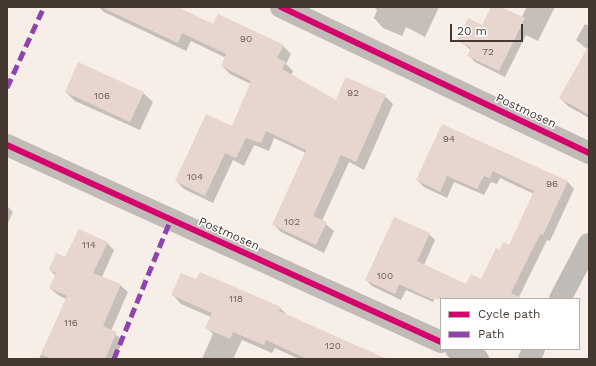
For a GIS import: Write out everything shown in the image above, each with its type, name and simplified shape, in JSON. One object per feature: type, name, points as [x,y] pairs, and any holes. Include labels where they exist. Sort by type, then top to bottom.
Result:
[{"type":"street","name":"Postmosen","points":[[281,7],[589,153]]},
{"type":"street","name":"Postmosen","points":[[7,145],[440,342]]},
{"type":"street","points":[[561,298],[589,244]]},
{"type":"street","points":[[458,350],[478,359]]},
{"type":"street","points":[[529,359],[534,350]]},
{"type":"building","points":[[101,7],[178,7],[213,24],[218,14],[284,45],[277,58],[286,62],[282,69],[336,100],[345,78],[386,95],[356,162],[341,155],[313,216],[327,222],[316,245],[272,225],[306,150],[266,131],[261,143],[246,138],[236,158],[225,153],[205,196],[175,181],[206,114],[232,126],[251,81],[221,66],[226,54],[182,33],[178,43]]},
{"type":"building","points":[[491,7],[501,7],[525,18],[499,71],[467,56],[471,48],[457,41],[468,18],[482,25]]},
{"type":"building","points":[[589,45],[589,115],[559,98]]},
{"type":"building","points":[[78,62],[144,92],[130,122],[65,92]]},
{"type":"building","points":[[442,124],[568,181],[543,235],[540,234],[511,293],[521,298],[431,299],[399,284],[395,294],[365,280],[394,217],[430,233],[417,261],[466,284],[471,274],[481,279],[496,248],[500,250],[503,242],[509,245],[534,191],[493,171],[490,178],[484,176],[477,189],[447,176],[440,192],[416,180]]},
{"type":"building","points":[[79,229],[108,242],[93,273],[121,284],[103,326],[117,332],[105,359],[52,359],[41,354],[67,296],[49,288],[56,273],[49,270],[56,253],[65,257]]},
{"type":"building","points":[[200,272],[281,307],[279,311],[387,359],[307,359],[266,340],[264,345],[233,332],[230,339],[205,328],[212,313],[171,295],[181,273],[196,279]]},
{"type":"marked path","points":[[7,88],[44,7]]},
{"type":"marked path","points":[[114,359],[171,219]]},
{"type":"cycle path","points":[[281,7],[589,153]]},
{"type":"cycle path","points":[[7,145],[440,342]]}]
